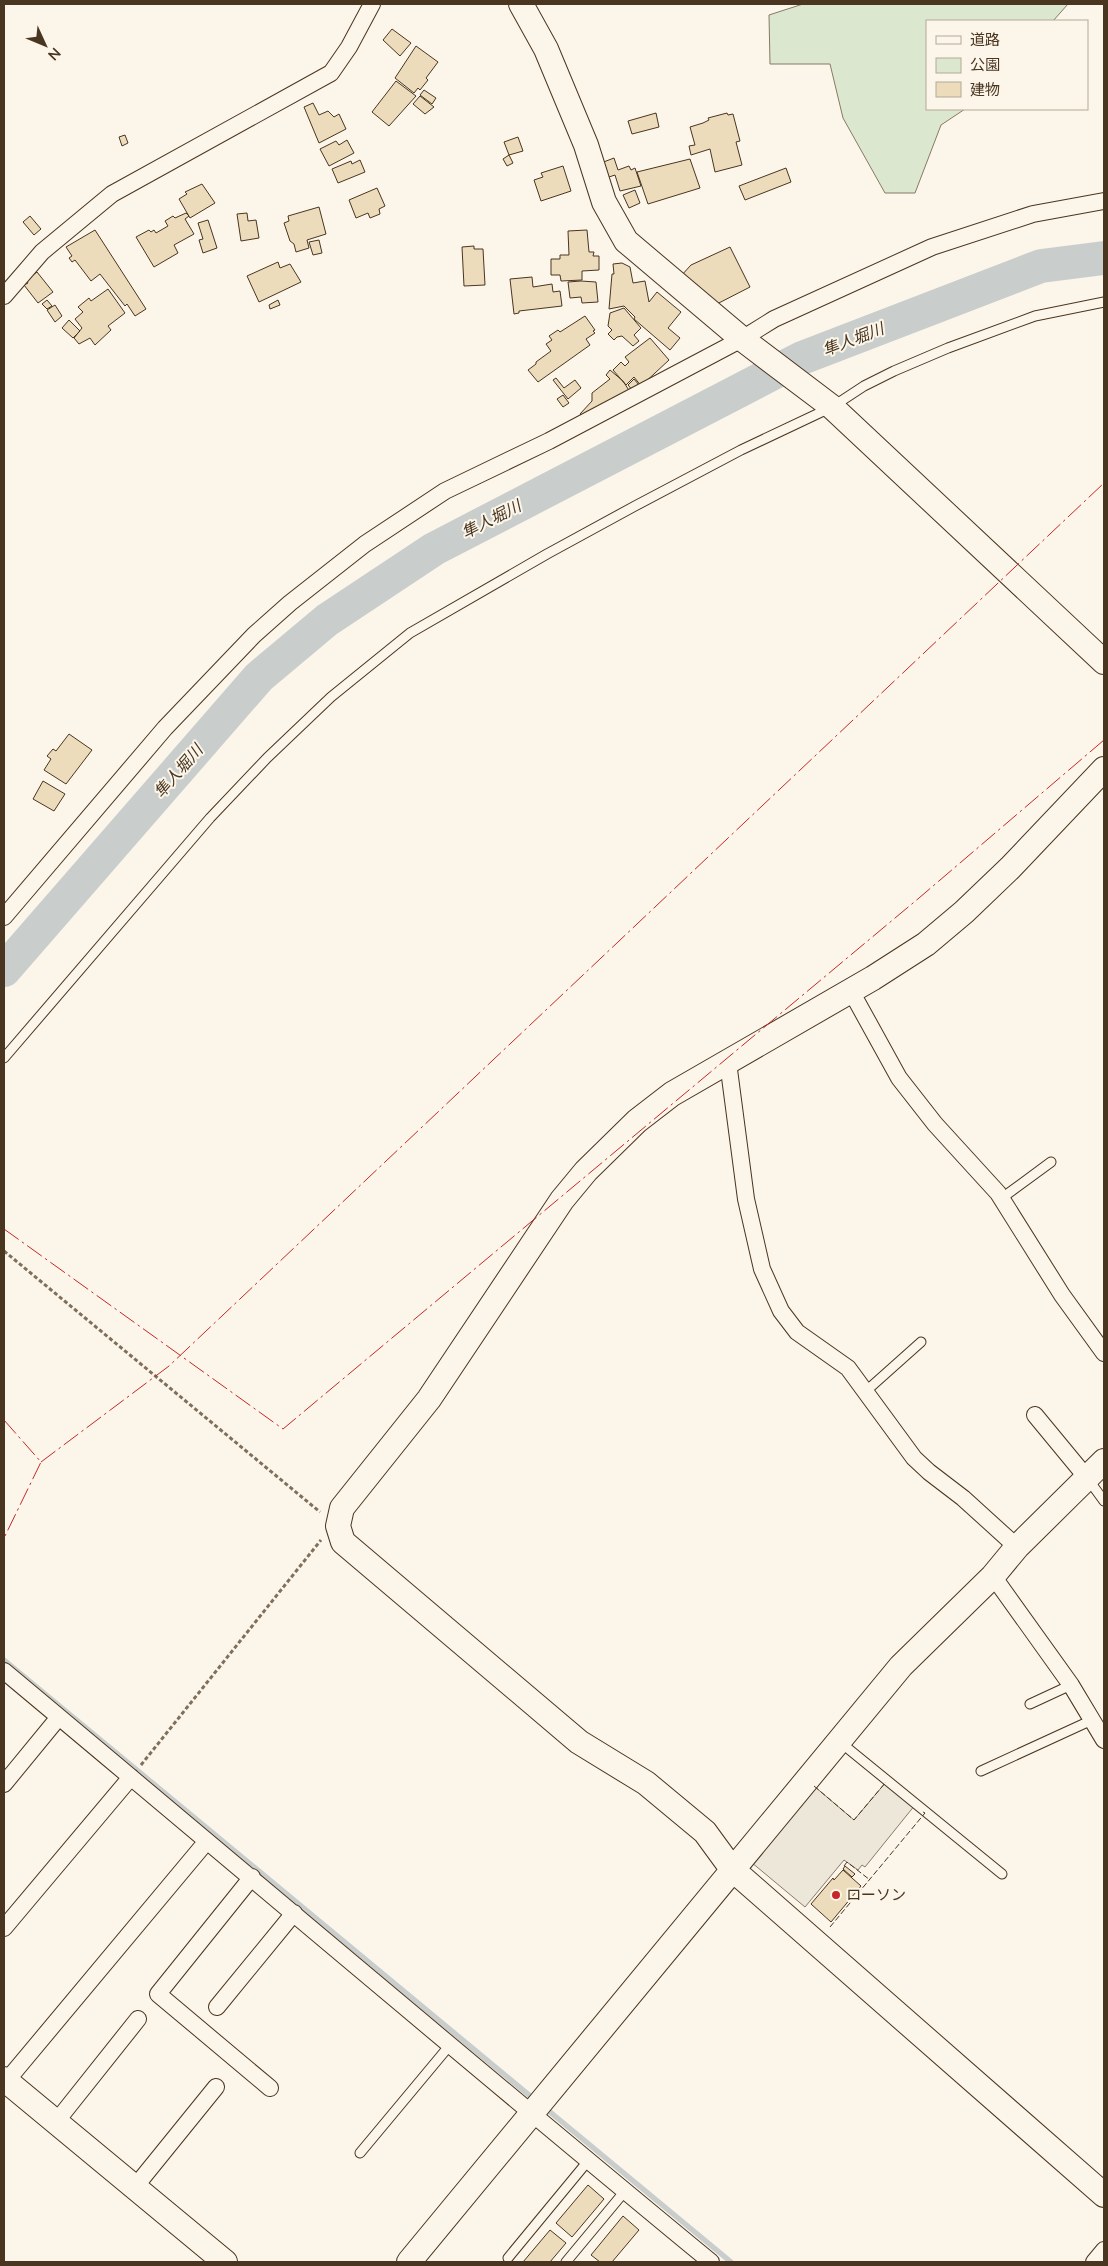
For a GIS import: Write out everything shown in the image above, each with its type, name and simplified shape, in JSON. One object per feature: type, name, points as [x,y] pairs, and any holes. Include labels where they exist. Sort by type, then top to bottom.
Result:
[{"type":"street","points":[[4,296],[42,252],[112,194],[331,73],[349,47],[372,4]]},
{"type":"street","points":[[521,4],[546,49],[586,145],[604,202],[626,241],[742,339],[832,407],[1104,662]]},
{"type":"street","points":[[4,917],[165,728],[216,673],[290,603],[365,544],[445,491],[549,441],[742,339],[774,319],[932,247],[1033,214],[1104,201]]},
{"type":"street","points":[[1104,769],[964,912],[926,944],[851,991],[672,1094],[637,1121],[586,1171],[538,1233],[505,1288],[430,1399],[342,1508],[338,1526],[344,1542],[579,1742],[646,1784],[705,1832],[732,1869],[1104,2195]]},
{"type":"street","points":[[851,991],[899,1078],[935,1124],[1002,1198],[1062,1294],[1104,1353]]},
{"type":"street","points":[[728,1062],[746,1199],[762,1269],[781,1311],[797,1332],[848,1368],[914,1458],[963,1498],[1017,1547]]},
{"type":"street","points":[[1035,1415],[1087,1478]]},
{"type":"street","points":[[409,2262],[901,1666],[993,1576],[1017,1547],[1104,1460]]},
{"type":"street","points":[[993,1576],[1071,1686],[1104,1740]]},
{"type":"street","points":[[4,1672],[252,1877],[588,2161],[712,2262]]},
{"type":"street","points":[[4,1784],[59,1717]]},
{"type":"street","points":[[4,1928],[131,1777]]},
{"type":"street","points":[[207,1841],[5,2081],[225,2262]]},
{"type":"street","points":[[252,1877],[158,1994],[270,2088]]},
{"type":"street","points":[[218,2007],[294,1913]]},
{"type":"street","points":[[56,2122],[138,2019]]},
{"type":"street","points":[[135,2187],[216,2087]]},
{"type":"street","points":[[1094,2262],[1104,2250]]},
{"type":"lane","points":[[4,1058],[210,818],[261,764],[331,697],[410,634],[547,554],[741,450],[832,407],[864,386],[948,348],[1035,316],[1104,302]]},
{"type":"lane","points":[[1002,1198],[1051,1162]]},
{"type":"lane","points":[[865,1392],[921,1342]]},
{"type":"lane","points":[[1087,1478],[1104,1501]]},
{"type":"lane","points":[[1030,1704],[1071,1686]]},
{"type":"lane","points":[[981,1771],[1092,1720]]},
{"type":"lane","points":[[840,1742],[1002,1874]]},
{"type":"lane","points":[[360,2153],[450,2045]]},
{"type":"lane","points":[[508,2258],[588,2161]]},
{"type":"lane","points":[[566,2262],[625,2191]]},
{"type":"path","points":[[4,1251],[338,1526],[319,1542],[131,1777]]},
{"type":"green space","points":[[803,4],[1068,4],[1054,20],[926,20],[926,110],[964,110],[941,125],[915,193],[885,193],[843,118],[830,64],[770,64],[769,15]]},
{"type":"shaded area","points":[[886,1782],[915,1805],[865,1867],[862,1865],[858,1870],[844,1860],[805,1907],[751,1862],[814,1786],[854,1820]]},
{"type":"building","points":[[392,29],[411,43],[400,56],[383,40]]},
{"type":"building","points":[[416,46],[438,62],[426,78],[428,80],[420,90],[418,88],[414,93],[395,78]]},
{"type":"building","points":[[396,81],[416,96],[389,126],[372,112]]},
{"type":"building","points":[[424,90],[436,98],[432,104],[420,95]]},
{"type":"building","points":[[420,96],[434,107],[425,114],[413,104]]},
{"type":"building","points":[[313,103],[319,115],[328,111],[334,117],[339,114],[346,129],[319,143],[304,107]]},
{"type":"building","points":[[656,113],[659,127],[632,134],[628,121]]},
{"type":"building","points":[[727,113],[728,115],[733,114],[740,141],[736,142],[742,165],[715,172],[710,149],[691,155],[689,146],[695,145],[690,127],[709,120],[708,118]]},
{"type":"building","points":[[125,135],[128,143],[122,146],[119,137]]},
{"type":"building","points":[[518,137],[523,151],[509,155],[504,142]]},
{"type":"building","points":[[347,140],[354,153],[329,166],[320,149],[336,141],[339,145]]},
{"type":"building","points":[[509,155],[513,163],[507,166],[503,159]]},
{"type":"building","points":[[614,158],[618,170],[629,166],[631,170],[635,168],[641,186],[620,191],[615,175],[606,178],[601,163]]},
{"type":"building","points":[[690,159],[700,188],[648,204],[637,172]]},
{"type":"building","points":[[360,160],[365,172],[338,183],[332,169],[351,161],[352,164]]},
{"type":"building","points":[[563,166],[571,191],[541,201],[534,180],[543,177],[541,173]]},
{"type":"building","points":[[786,168],[791,182],[745,200],[739,186]]},
{"type":"building","points":[[202,184],[215,203],[190,218],[179,199],[187,194],[185,192]]},
{"type":"building","points":[[377,188],[385,206],[379,209],[380,214],[370,218],[368,213],[356,218],[349,200]]},
{"type":"building","points":[[635,190],[640,203],[629,208],[623,195]]},
{"type":"building","points":[[319,207],[326,234],[307,240],[309,248],[296,252],[284,223],[289,221],[288,216]]},
{"type":"building","points":[[186,213],[189,216],[185,219],[194,234],[174,245],[178,253],[154,267],[136,237],[149,230],[151,232],[154,230],[156,233],[168,226],[165,221],[173,216],[175,218]]},
{"type":"building","points":[[247,213],[248,221],[256,220],[259,238],[241,241],[237,214]]},
{"type":"building","points":[[30,216],[41,229],[34,235],[23,222]]},
{"type":"building","points":[[208,220],[217,248],[203,253],[199,240],[203,239],[198,223]]},
{"type":"building","points":[[95,230],[146,309],[135,316],[127,304],[125,306],[100,274],[91,281],[75,260],[72,262],[69,258],[72,256],[66,247]]},
{"type":"building","points":[[587,230],[589,252],[594,252],[593,256],[599,256],[599,270],[582,271],[582,280],[561,281],[560,275],[551,275],[551,259],[560,259],[560,255],[569,255],[568,231]]},
{"type":"building","points":[[319,240],[322,253],[313,255],[309,242]]},
{"type":"building","points":[[474,246],[474,249],[483,249],[485,285],[464,286],[462,247]]},
{"type":"building","points":[[730,247],[750,287],[713,306],[680,277],[691,265]]},
{"type":"building","points":[[278,262],[280,268],[290,264],[301,282],[259,302],[247,276]]},
{"type":"building","points":[[622,263],[630,267],[633,283],[645,281],[649,302],[657,292],[681,312],[668,328],[680,338],[670,350],[634,319],[635,317],[624,306],[609,309],[612,274],[614,274],[613,264]]},
{"type":"building","points":[[37,272],[53,292],[38,303],[24,285],[28,283],[26,280]]},
{"type":"building","points":[[532,277],[533,287],[552,284],[553,292],[560,291],[562,306],[519,311],[519,313],[514,314],[510,279]]},
{"type":"building","points":[[568,282],[596,282],[598,302],[582,303],[581,297],[570,298]]},
{"type":"building","points":[[108,289],[125,313],[108,326],[111,330],[95,345],[90,338],[79,344],[74,338],[82,328],[75,319],[83,312],[78,307],[89,298],[91,301]]},
{"type":"building","points":[[47,300],[52,306],[47,309],[42,304]]},
{"type":"building","points":[[278,300],[280,305],[270,309],[269,305]]},
{"type":"building","points":[[55,305],[62,316],[55,322],[47,310]]},
{"type":"building","points":[[624,308],[641,328],[634,335],[639,341],[633,346],[622,336],[614,340],[608,334],[612,330],[608,326],[610,313]]},
{"type":"building","points":[[585,316],[595,330],[593,331],[595,333],[586,339],[590,345],[538,382],[528,370],[551,351],[546,344],[552,340],[549,336],[558,330],[560,332]]},
{"type":"building","points":[[69,320],[80,331],[73,338],[62,328]]},
{"type":"building","points":[[650,338],[669,360],[641,386],[634,377],[626,385],[613,370],[621,362],[625,366],[629,362],[625,357]]},
{"type":"building","points":[[610,370],[623,381],[630,392],[584,418],[580,414],[592,401],[592,393],[610,379],[606,375]]},
{"type":"building","points":[[556,378],[564,388],[575,380],[581,388],[568,399],[553,380]]},
{"type":"building","points":[[634,379],[639,385],[633,391],[628,385]]},
{"type":"building","points":[[563,395],[569,403],[563,407],[557,399]]},
{"type":"building","points":[[69,734],[92,750],[66,784],[44,770],[51,759],[47,756],[53,749],[56,751]]},
{"type":"building","points":[[43,781],[65,794],[54,811],[33,799]]},
{"type":"building","points":[[845,1866],[855,1874],[852,1877],[843,1869]]},
{"type":"building","name":"ローソン","points":[[843,1870],[861,1886],[831,1922],[811,1904],[833,1878],[834,1880]]},
{"type":"building","points":[[588,2185],[604,2199],[572,2237],[556,2223]]},
{"type":"building","points":[[623,2216],[639,2230],[612,2262],[600,2262],[591,2255]]},
{"type":"building","points":[[550,2230],[566,2243],[550,2262],[523,2262]]},
{"type":"waterway","name":"隼人堀川","points":[[4,970],[259,677],[327,620],[434,549],[802,358],[1041,266],[1104,258]]},
{"type":"waterway","points":[[4,1660],[535,2100]]},
{"type":"waterway","points":[[544,2107],[731,2262]]},
{"type":"fence","points":[[814,1786],[854,1820],[886,1782]]},
{"type":"fence","points":[[830,1927],[925,1813],[923,1812]]},
{"type":"fence","points":[[844,1866],[847,1862],[870,1880]]},
{"type":"power","points":[[41,1462],[169,1366],[1104,483]]},
{"type":"power","points":[[4,1229],[283,1429],[919,898],[1104,740]]},
{"type":"power","points":[[4,1420],[41,1462],[4,1538]]},
{"type":"place","name":"ローソン","points":[[836,1895]]}]
